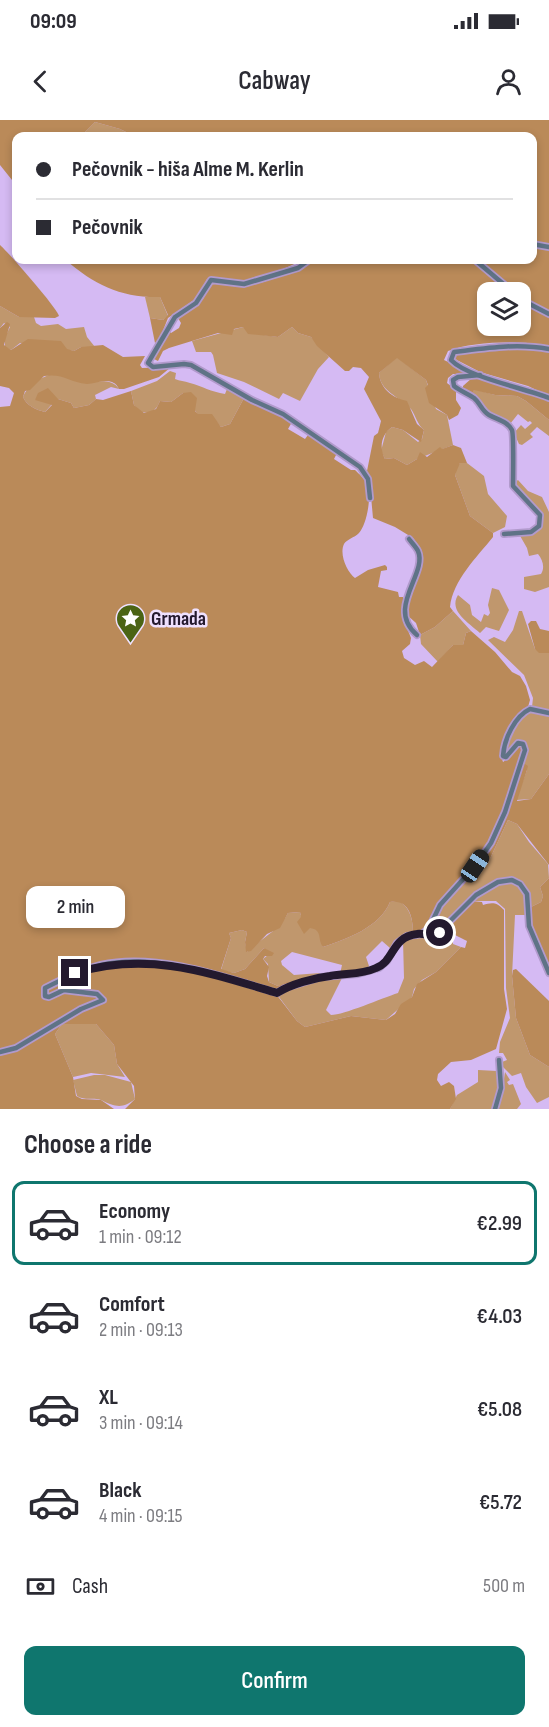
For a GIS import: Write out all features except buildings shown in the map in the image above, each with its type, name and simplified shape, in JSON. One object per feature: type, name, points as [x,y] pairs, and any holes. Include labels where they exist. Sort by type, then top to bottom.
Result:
[{"type":"street","points":[[304,264],[298,268],[244,284],[211,280],[196,303],[175,317],[148,363],[153,367],[191,365],[252,400],[284,414],[360,467],[368,479],[370,498]]},
{"type":"street","points":[[480,264],[501,282]]},
{"type":"street","points":[[531,305],[549,314]]},
{"type":"street","points":[[549,349],[518,345],[454,352],[451,356],[453,363],[480,375],[528,389],[549,399]]},
{"type":"street","points":[[480,375],[458,377],[453,380],[454,386],[475,399],[489,415],[506,422],[513,441],[513,486],[540,515],[539,526],[531,532],[504,534]]},
{"type":"street","points":[[409,539],[419,552],[419,561],[405,609],[410,630],[417,635]]},
{"type":"street","points":[[422,934],[429,928],[440,905],[475,866],[491,843],[505,812],[525,750],[523,744],[518,743],[506,757],[503,756],[505,744],[518,718],[530,709],[549,713]]},
{"type":"street","points":[[0,1052],[16,1048],[81,1009],[103,1000],[97,993],[64,990],[49,997],[45,996],[45,988],[75,973],[103,964],[150,963],[181,967],[277,993],[285,988],[321,978],[358,974],[379,968],[387,961],[397,943],[407,936],[422,934],[435,936],[476,895],[498,882],[512,880],[519,884],[526,894],[529,926],[549,973]]},
{"type":"street","points":[[495,1109],[501,1088],[499,1060]]},
{"type":"shaded area","points":[[0,120],[549,120],[549,245],[537,242],[537,132],[126,132],[95,122],[85,132],[12,132],[12,180],[0,165]]},
{"type":"shaded area","points":[[95,122],[126,132],[85,132]]},
{"type":"shaded area","points":[[0,245],[12,258],[12,264],[17,264],[22,269],[59,316],[55,318],[19,317],[0,306]]},
{"type":"shaded area","points":[[537,247],[549,250],[549,311],[531,302],[531,282],[504,282],[485,264],[537,264]]},
{"type":"shaded area","points":[[71,264],[294,264],[268,276],[244,283],[207,279],[202,291],[194,300],[168,318],[160,338],[155,343],[150,318],[163,320],[168,315],[160,297],[133,295],[109,288]]},
{"type":"shaded area","points":[[303,264],[476,264],[496,282],[477,282],[477,336],[531,336],[531,307],[549,316],[549,346],[498,342],[471,345],[448,351],[444,360],[467,371],[467,374],[453,374],[448,378],[447,383],[456,390],[456,400],[461,408],[458,415],[449,420],[447,415],[429,403],[425,388],[428,385],[426,380],[397,358],[379,373],[384,388],[392,395],[407,401],[417,424],[424,430],[421,442],[403,430],[392,427],[385,434],[382,442],[385,459],[394,458],[407,465],[417,459],[420,452],[427,457],[440,447],[442,449],[453,445],[461,448],[467,463],[460,463],[455,475],[470,516],[493,533],[493,537],[467,569],[456,587],[450,607],[453,611],[435,627],[420,635],[416,623],[407,615],[406,610],[421,549],[413,538],[373,518],[370,485],[366,476],[374,436],[378,433],[381,421],[364,389],[369,377],[361,368],[353,367],[345,371],[317,346],[311,337],[298,333],[292,327],[278,337],[248,334],[243,327],[234,329],[232,335],[218,333],[169,348],[163,351],[158,361],[152,358],[168,330],[171,333],[179,328],[181,323],[178,318],[203,299],[209,285],[238,286],[266,281]]},
{"type":"shaded area","points":[[145,297],[160,297],[168,316],[163,320],[150,318]]},
{"type":"shaded area","points":[[0,306],[19,317],[34,317],[36,323],[41,326],[58,324],[66,329],[84,327],[87,337],[95,347],[81,347],[74,351],[20,343],[11,350],[5,347],[5,337],[10,327],[4,323],[0,328]]},
{"type":"shaded area","points":[[7,322],[10,324],[4,345],[11,350],[28,339],[61,341],[67,349],[74,351],[81,347],[103,345],[123,357],[145,356],[140,365],[142,368],[171,367],[159,377],[124,389],[119,389],[109,381],[87,384],[56,376],[44,376],[30,390],[25,391],[23,397],[29,405],[38,410],[45,412],[52,405],[35,400],[38,393],[48,388],[58,399],[71,403],[74,408],[89,405],[96,399],[103,400],[131,391],[134,405],[144,413],[156,409],[160,401],[171,402],[183,393],[191,392],[197,398],[195,411],[198,414],[212,414],[221,427],[230,424],[244,398],[288,419],[292,422],[288,429],[305,439],[308,435],[337,453],[334,459],[351,470],[355,470],[362,477],[367,484],[369,495],[362,529],[344,544],[342,553],[345,563],[355,578],[368,570],[385,565],[387,567],[387,570],[381,571],[378,587],[398,592],[399,597],[403,597],[403,618],[411,638],[410,644],[402,651],[404,658],[415,665],[424,661],[432,667],[453,645],[463,645],[466,633],[471,631],[495,652],[512,672],[520,676],[526,686],[530,700],[528,707],[522,711],[507,731],[502,747],[503,762],[510,757],[516,745],[520,744],[523,747],[504,810],[489,843],[468,873],[440,903],[426,930],[413,933],[409,910],[402,903],[390,902],[385,911],[371,925],[352,936],[323,947],[317,931],[310,928],[304,934],[297,922],[301,917],[300,912],[288,913],[280,928],[267,934],[251,951],[246,952],[247,932],[242,930],[229,933],[231,938],[221,969],[234,973],[245,969],[264,948],[274,953],[263,959],[269,967],[267,976],[269,982],[278,986],[288,982],[290,985],[276,994],[297,1021],[305,1027],[351,1016],[386,1020],[395,1014],[401,1004],[412,997],[417,984],[436,972],[461,947],[465,948],[467,941],[455,935],[453,939],[444,935],[448,925],[459,912],[471,901],[482,902],[483,905],[492,903],[499,905],[504,910],[504,989],[507,1009],[496,1049],[471,1060],[451,1062],[438,1074],[437,1080],[441,1086],[449,1082],[454,1086],[456,1099],[450,1109],[125,1109],[135,1099],[134,1086],[117,1064],[114,1045],[96,1024],[62,1024],[55,1034],[73,1077],[76,1096],[82,1099],[101,1100],[114,1109],[0,1109],[0,407],[10,406],[14,393],[9,388],[0,386],[0,328]]},
{"type":"shaded area","points":[[243,327],[264,335],[278,337],[292,327],[298,333],[311,337],[329,357],[318,369],[300,401],[283,393],[279,399],[244,382],[217,373],[211,352],[196,352],[192,341]]},
{"type":"shaded area","points":[[503,348],[549,351],[549,396],[528,386],[480,372],[453,358],[454,355]]},
{"type":"shaded area","points":[[397,357],[426,380],[436,409],[447,415],[453,445],[407,465],[394,458],[385,459],[381,451],[386,432],[392,427],[403,430],[418,442],[422,439],[424,430],[411,409],[386,389],[380,379],[379,373]]},
{"type":"shaded area","points":[[170,371],[176,373],[175,379],[225,394],[227,389],[244,398],[230,424],[221,427],[210,414],[198,415],[183,393],[171,402],[160,401],[152,411],[146,413],[139,411],[134,405],[131,391],[157,381]]},
{"type":"shaded area","points":[[53,374],[82,382],[111,382],[119,389],[111,387],[95,395],[96,399],[89,405],[74,408],[71,403],[58,399],[35,399],[52,404],[45,412],[29,405],[23,397],[31,385]]},
{"type":"shaded area","points":[[472,378],[480,378],[527,391],[549,401],[549,420],[517,396],[495,395],[474,390],[472,395],[463,390],[463,386]]},
{"type":"shaded area","points":[[474,389],[495,395],[517,396],[526,401],[549,420],[549,436],[537,427],[530,434],[533,437],[522,445],[519,444],[514,433],[521,425],[525,429],[532,423],[518,414],[510,424],[489,413],[472,395]]},
{"type":"shaded area","points":[[460,463],[467,463],[484,476],[488,494],[507,516],[505,527],[493,533],[470,516],[455,475]]},
{"type":"shaded area","points":[[518,480],[528,491],[542,497],[549,512],[549,587],[535,592],[524,589],[524,577],[541,574],[542,561],[538,554],[529,556],[519,534],[539,527],[541,516],[535,505],[515,488],[514,483]]},
{"type":"shaded area","points":[[492,588],[499,590],[509,610],[499,631],[486,627],[480,633],[461,616],[456,601],[458,595],[470,605],[472,615],[481,622],[484,614],[488,616],[490,613],[488,605]]},
{"type":"shaded area","points":[[453,611],[471,631],[466,633],[463,645],[453,645],[438,662],[421,644],[420,635],[435,627]]},
{"type":"shaded area","points":[[519,611],[522,611],[535,649],[549,653],[549,712],[532,707],[533,698],[524,675],[488,640],[494,637],[505,642],[513,630]]},
{"type":"shaded area","points":[[536,621],[540,629],[549,631],[549,653],[539,653],[535,649],[528,624]]},
{"type":"shaded area","points":[[534,710],[549,715],[549,774],[531,799],[516,800],[527,770],[522,762],[527,746],[521,741],[515,742],[505,754],[506,748],[518,722],[528,712]]},
{"type":"shaded area","points":[[522,762],[528,766],[517,801],[531,799],[549,774],[549,865],[517,824],[508,820],[488,863],[475,881],[471,881],[468,876],[491,846]]},
{"type":"shaded area","points":[[508,820],[517,824],[548,864],[549,878],[540,887],[543,896],[541,902],[527,909],[526,891],[512,878],[501,879],[490,883],[470,898],[437,934],[432,926],[443,903],[468,876],[475,881],[488,863]]},
{"type":"shaded area","points":[[549,878],[549,962],[546,965],[529,921],[527,909],[541,902],[543,896],[540,887]]},
{"type":"shaded area","points":[[511,881],[521,886],[526,898],[525,915],[515,915],[512,976],[516,1018],[530,1055],[549,1067],[549,1097],[537,1103],[526,1087],[521,1073],[512,1076],[502,1066],[502,1062],[507,1060],[503,1053],[499,1053],[500,1042],[510,1018],[506,988],[505,909],[496,901],[471,901],[499,882]]},
{"type":"shaded area","points":[[398,901],[410,914],[413,933],[395,942],[390,948],[382,941],[366,957],[369,966],[364,971],[340,974],[342,965],[292,952],[281,961],[282,965],[294,975],[320,973],[321,976],[278,986],[269,982],[268,964],[263,959],[272,955],[264,948],[245,969],[234,973],[221,970],[231,938],[229,933],[242,930],[247,932],[245,942],[247,952],[275,930],[288,913],[300,912],[305,922],[319,932],[323,947],[362,931],[379,918],[390,902]]},
{"type":"shaded area","points":[[415,935],[440,939],[444,935],[453,939],[453,944],[461,947],[436,972],[422,980],[414,989],[412,997],[386,1020],[351,1016],[305,1027],[297,1021],[276,993],[319,979],[343,976],[326,1010],[331,1015],[398,993],[404,978],[403,940]]},
{"type":"shaded area","points":[[516,969],[549,1001],[549,1067],[530,1055],[516,1018],[512,976],[513,970]]},
{"type":"shaded area","points":[[82,1022],[96,1024],[114,1045],[117,1064],[125,1077],[91,1073],[73,1077],[55,1034],[62,1024]]},
{"type":"shaded area","points":[[478,1070],[497,1071],[499,1076],[500,1085],[493,1109],[450,1109],[457,1095],[478,1082]]},
{"type":"shaded area","points":[[505,1072],[510,1080],[507,1082],[509,1085],[513,1084],[521,1104],[517,1109],[496,1109],[502,1093]]},
{"type":"shaded area","points":[[105,1075],[131,1082],[135,1099],[119,1106],[98,1099],[77,1096],[73,1080]]},
{"type":"place","name":"Grmada","points":[[130,644]]},
{"type":"route","points":[[75,973],[103,964],[150,963],[181,967],[277,993],[285,988],[331,975],[358,974],[379,968],[387,961],[388,955],[397,943],[407,936],[422,934],[435,936],[440,933]]}]
